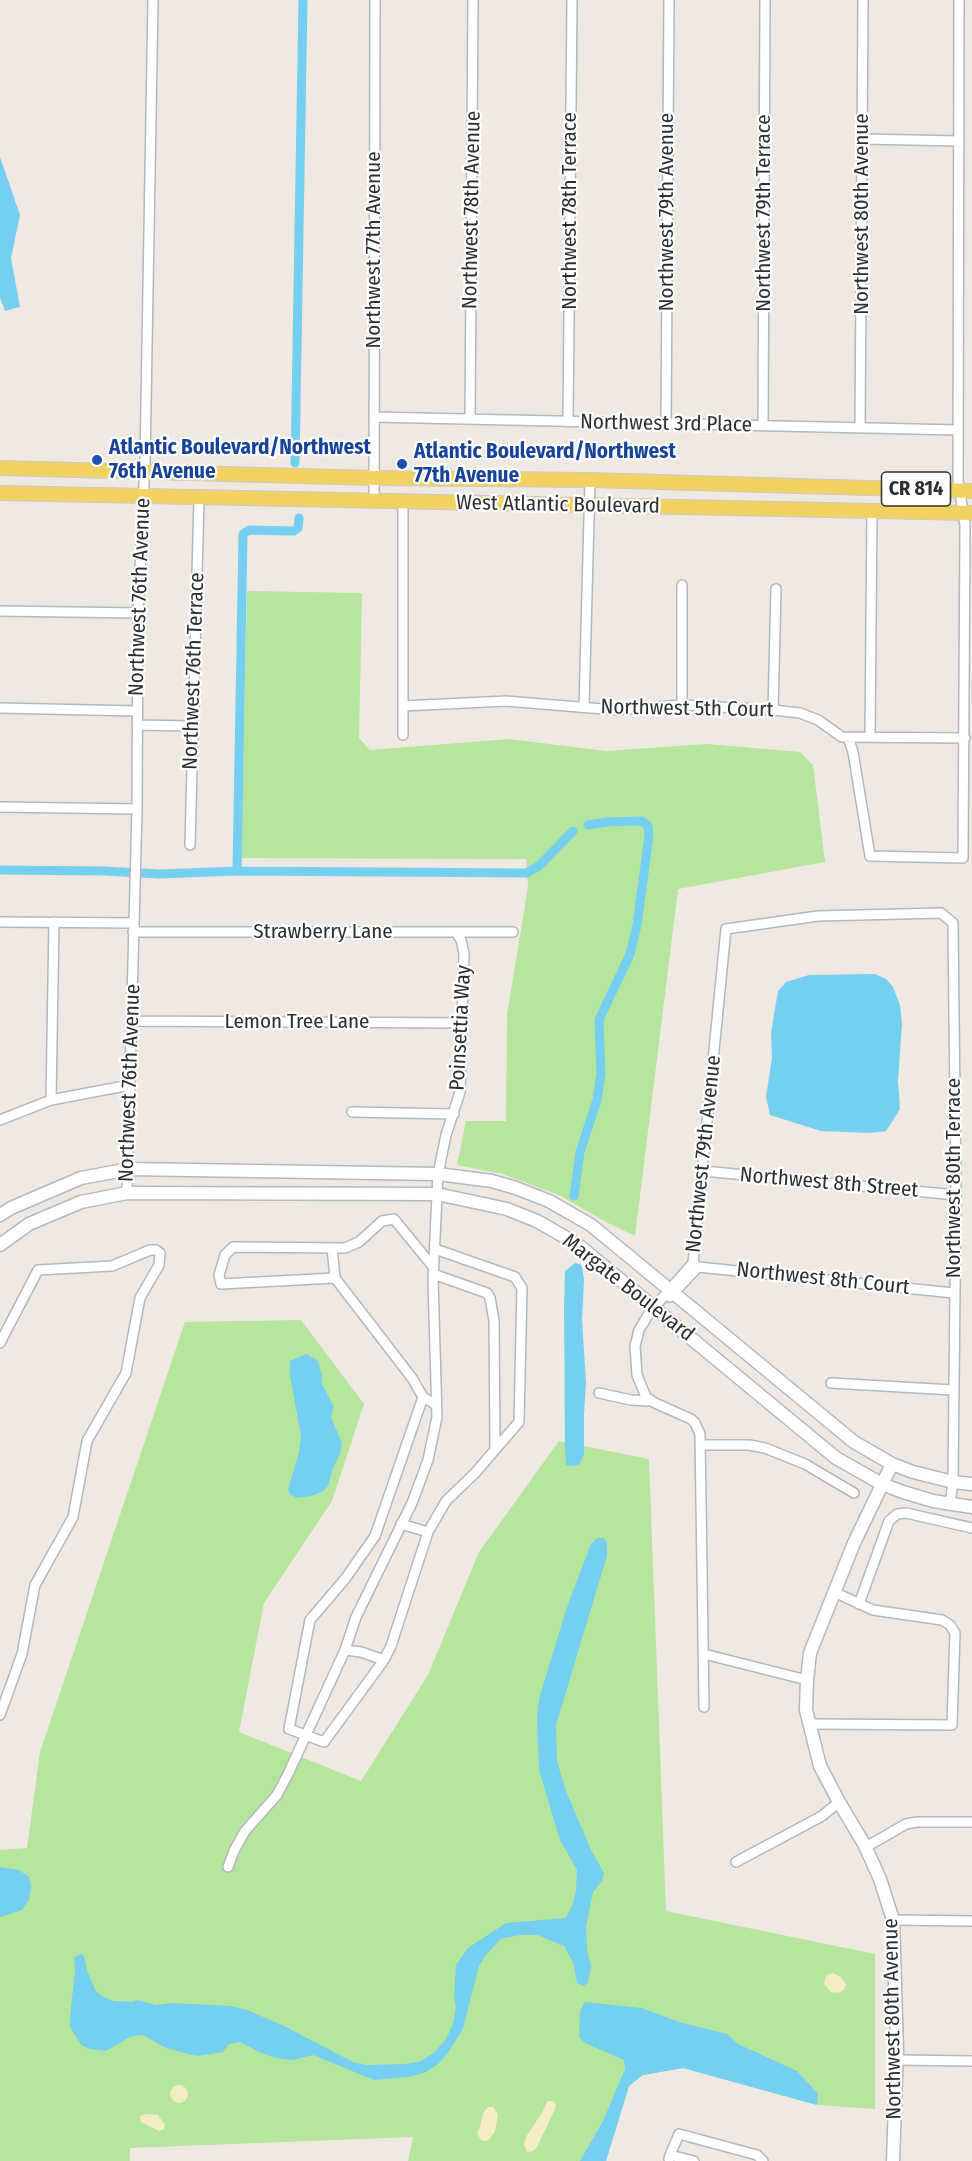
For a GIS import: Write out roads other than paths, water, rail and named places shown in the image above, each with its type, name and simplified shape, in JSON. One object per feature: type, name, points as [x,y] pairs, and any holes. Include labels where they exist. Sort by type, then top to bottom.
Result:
[{"type":"main road","name":"West Atlantic Boulevard","points":[[0,468],[375,478],[590,480],[966,491]]},
{"type":"main road","name":"West Atlantic Boulevard","points":[[0,493],[374,500],[590,507],[968,513]]},
{"type":"street","name":"Northwest 76th Avenue","points":[[127,1193],[133,1021],[138,613],[144,472],[153,0]]},
{"type":"street","name":"Northwest 77th Avenue","points":[[374,500],[375,0]]},
{"type":"street","name":"Northwest 78th Avenue","points":[[470,419],[473,0]]},
{"type":"street","name":"Northwest 78th Terrace","points":[[568,422],[572,0]]},
{"type":"street","name":"Northwest 79th Avenue","points":[[666,424],[669,0]]},
{"type":"street","name":"Northwest 79th Terrace","points":[[763,426],[765,0]]},
{"type":"street","name":"Northwest 80th Avenue","points":[[860,428],[862,0]]},
{"type":"street","points":[[848,737],[853,753],[870,856],[963,858],[968,513],[966,491],[958,480],[959,0]]},
{"type":"street","points":[[863,139],[959,141]]},
{"type":"street","name":"Northwest 3rd Place","points":[[374,417],[958,430]]},
{"type":"street","points":[[584,707],[590,480]]},
{"type":"street","name":"Northwest 76th Terrace","points":[[190,845],[199,497]]},
{"type":"street","points":[[403,501],[403,735]]},
{"type":"street","points":[[870,737],[872,510]]},
{"type":"street","points":[[682,585],[682,705]]},
{"type":"street","points":[[773,710],[776,589]]},
{"type":"street","points":[[0,611],[138,613]]},
{"type":"street","name":"Northwest 5th Court","points":[[403,706],[506,701],[615,710],[682,705],[773,710],[800,713],[818,720],[842,737],[965,738]]},
{"type":"street","points":[[0,708],[137,711]]},
{"type":"street","points":[[137,724],[192,726]]},
{"type":"street","points":[[0,807],[137,809]]},
{"type":"street","name":"Northwest 79th Avenue","points":[[656,1307],[696,1265],[726,929],[829,915],[941,913],[953,924]]},
{"type":"street","name":"Strawberry Lane","points":[[0,922],[54,922],[134,928],[513,932]]},
{"type":"street","points":[[51,1100],[54,922]]},
{"type":"street","name":"Northwest 80th Terrace","points":[[950,1504],[953,1482],[956,1195],[953,924]]},
{"type":"street","name":"Poinsettia Way","points":[[228,1867],[245,1831],[280,1790],[345,1650],[356,1617],[401,1524],[428,1460],[436,1417],[434,1271],[438,1174],[446,1135],[460,1092],[464,953],[461,940],[456,932]]},
{"type":"street","name":"Lemon Tree Lane","points":[[133,1021],[462,1023]]},
{"type":"street","points":[[0,1120],[51,1100],[130,1085]]},
{"type":"street","points":[[352,1112],[454,1114]]},
{"type":"street","name":"Margate Boulevard","points":[[0,1215],[81,1178],[129,1168],[438,1174],[482,1179],[516,1188],[549,1201],[591,1225],[854,1442],[892,1464],[913,1472],[953,1482],[972,1484]]},
{"type":"street","name":"Northwest 8th Street","points":[[703,1171],[956,1195]]},
{"type":"street","name":"Margate Boulevard","points":[[0,1245],[29,1224],[81,1202],[127,1193],[437,1194],[507,1209],[537,1221],[577,1244],[836,1458],[882,1484],[916,1497],[972,1507]]},
{"type":"street","points":[[335,1278],[221,1284],[219,1275],[225,1254],[233,1247],[345,1248],[359,1242],[382,1221],[394,1219],[434,1271],[487,1293],[490,1298],[494,1321],[495,1449]]},
{"type":"street","points":[[332,1248],[335,1278],[412,1378],[423,1397],[436,1406]]},
{"type":"street","points":[[423,1397],[375,1536],[345,1579],[310,1620],[289,1729],[305,1736],[324,1742],[384,1660],[391,1646],[428,1532],[446,1501],[475,1473],[519,1422],[522,1288],[515,1277],[435,1249]]},
{"type":"street","points":[[0,1343],[38,1270],[112,1266],[150,1250],[160,1253],[159,1264],[140,1298],[126,1373],[87,1441],[74,1517],[35,1586],[22,1654],[0,1715]]},
{"type":"street","name":"Northwest 8th Court","points":[[696,1265],[954,1293]]},
{"type":"street","points":[[651,1401],[641,1387],[637,1376],[635,1346],[639,1330],[650,1312],[656,1307]]},
{"type":"street","points":[[831,1383],[953,1390]]},
{"type":"street","points":[[599,1393],[631,1400],[651,1401],[695,1423],[700,1434],[704,1707]]},
{"type":"street","points":[[701,1445],[749,1445],[765,1449],[805,1464],[854,1493]]},
{"type":"street","name":"Northwest 80th Avenue","points":[[892,1464],[854,1543],[810,1653],[806,1710],[820,1766],[866,1846],[880,1879],[893,1920],[897,2060],[893,2161]]},
{"type":"street","points":[[859,1604],[888,1521],[897,1514],[906,1513],[972,1528]]},
{"type":"street","points":[[401,1524],[428,1532]]},
{"type":"street","points":[[809,1724],[952,1725],[955,1633],[950,1625],[942,1620],[873,1610],[834,1592]]},
{"type":"street","points":[[345,1650],[361,1652],[384,1660]]},
{"type":"street","points":[[704,1654],[807,1680]]},
{"type":"street","points":[[736,1862],[822,1816],[839,1802]]},
{"type":"street","points":[[866,1846],[906,1824],[972,1822]]},
{"type":"street","points":[[893,1920],[972,1921]]},
{"type":"street","points":[[897,2060],[972,2061]]},
{"type":"street","points":[[694,2161],[669,2158],[679,2134],[757,2156],[763,2161]]},
{"type":"water","points":[[0,157],[20,215],[11,258],[20,307],[5,311],[0,298]]},
{"type":"water","points":[[875,974],[886,979],[893,987],[900,1005],[902,1024],[898,1081],[900,1109],[886,1131],[870,1133],[821,1131],[770,1115],[766,1097],[772,1058],[771,1033],[778,991],[786,982],[809,975]]},
{"type":"water","points":[[575,1263],[582,1267],[584,1280],[582,1320],[586,1383],[584,1454],[580,1464],[573,1466],[566,1465],[564,1307],[565,1271]]},
{"type":"water","points":[[306,1354],[317,1360],[322,1375],[322,1384],[334,1407],[331,1416],[342,1443],[328,1486],[312,1496],[297,1498],[288,1490],[299,1452],[301,1436],[290,1376],[290,1361]]},
{"type":"water","points":[[597,1538],[604,1538],[607,1543],[607,1556],[556,1725],[557,1761],[566,1791],[591,1850],[604,1873],[602,1881],[593,1892],[586,1927],[591,1967],[588,1982],[584,1986],[577,1983],[573,1962],[564,1946],[537,1935],[520,1935],[501,1939],[479,1966],[463,2029],[447,2054],[438,2064],[424,2073],[408,2077],[374,2080],[313,2055],[293,2060],[276,2058],[240,2042],[229,2044],[223,2052],[197,2056],[166,2048],[145,2036],[138,2035],[106,2051],[81,2045],[70,2027],[70,2017],[75,1971],[74,1957],[81,1954],[84,1956],[95,1990],[103,1997],[114,2001],[138,2000],[156,2005],[172,2003],[231,2006],[247,2010],[282,2025],[353,2062],[366,2065],[406,2064],[421,2061],[435,2052],[446,2039],[453,2024],[456,2007],[454,1997],[456,1965],[468,1948],[506,1923],[566,1918],[573,1904],[577,1870],[560,1840],[539,1770],[537,1718],[539,1699],[567,1607],[591,1544]]},
{"type":"water","points":[[0,1867],[19,1870],[29,1877],[31,1887],[29,1900],[22,1910],[0,1917]]},
{"type":"water","points":[[585,2002],[642,2008],[679,2022],[727,2034],[738,2044],[797,2071],[818,2094],[817,2105],[683,2068],[643,2075],[629,2086],[606,2161],[580,2161],[603,2121],[625,2069],[624,2060],[585,2043],[579,2037],[580,2011]]},
{"type":"waterway","points":[[295,463],[303,0]]},
{"type":"waterway","points":[[237,871],[243,534],[249,530],[294,531],[298,528],[299,518]]},
{"type":"waterway","points":[[574,1196],[580,1152],[597,1100],[601,1074],[599,1020],[630,954],[637,925],[649,836],[648,826],[642,821],[588,825]]},
{"type":"waterway","points":[[0,870],[160,874],[237,871],[526,873],[539,866],[573,831]]},
{"type":"place","name":"Atlantic Boulevard/Northwest 76th Avenue","points":[[97,460]]},
{"type":"place","name":"Atlantic Boulevard/Northwest 77th Avenue","points":[[402,464]]}]
